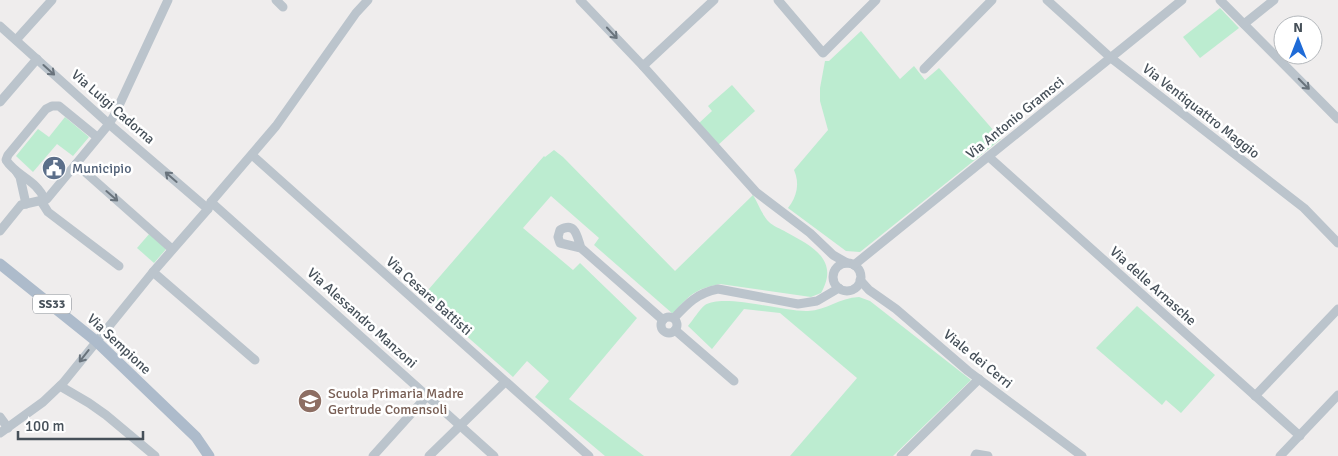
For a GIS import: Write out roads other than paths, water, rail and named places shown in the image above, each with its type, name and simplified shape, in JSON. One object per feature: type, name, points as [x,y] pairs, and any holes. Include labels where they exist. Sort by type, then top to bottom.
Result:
[{"type":"main road","name":"Via Sempione","points":[[0,264],[96,341],[196,437],[209,456]]},
{"type":"street","points":[[16,40],[52,0]]},
{"type":"street","points":[[0,230],[21,205],[43,200],[109,124],[138,67],[168,0]]},
{"type":"street","points":[[276,0],[283,7]]},
{"type":"street","points":[[0,417],[4,430],[43,402],[60,386],[276,126],[356,13],[368,0]]},
{"type":"street","points":[[580,0],[643,66],[756,192],[810,233],[833,255],[855,269]]},
{"type":"street","points":[[643,66],[714,0]]},
{"type":"street","points":[[778,0],[822,53],[876,0]]},
{"type":"street","points":[[924,69],[992,0]]},
{"type":"street","name":"Via Ventiquattro Maggio","points":[[1048,0],[1111,58],[1304,208],[1336,238]]},
{"type":"street","name":"Via Antonio Gramsci","points":[[853,289],[859,284],[855,269],[864,258],[1182,0]]},
{"type":"street","points":[[1220,0],[1338,119]]},
{"type":"street","points":[[1244,24],[1274,0]]},
{"type":"street","name":"Via Luigi Cadorna","points":[[0,26],[109,124],[210,205]]},
{"type":"street","points":[[0,102],[37,59]]},
{"type":"street","points":[[97,138],[59,106],[49,107],[6,158],[7,163],[40,189],[48,212],[119,266]]},
{"type":"street","name":"Via Cesare Battisti","points":[[250,157],[589,456]]},
{"type":"street","name":"Via delle Arnasche","points":[[989,157],[1300,436]]},
{"type":"street","points":[[76,164],[172,249]]},
{"type":"street","points":[[16,171],[20,177],[26,204]]},
{"type":"street","name":"Via Alessandro Manzoni","points":[[210,205],[494,456]]},
{"type":"street","points":[[581,248],[663,320]]},
{"type":"street","points":[[833,255],[835,270],[833,276],[837,286],[846,291],[853,289],[869,290]]},
{"type":"street","points":[[835,270],[840,265],[855,269]]},
{"type":"street","name":"Viale dei Cerri","points":[[855,269],[869,290],[896,309],[979,378],[1082,456]]},
{"type":"street","points":[[153,272],[255,360]]},
{"type":"street","points":[[674,318],[691,300],[709,291],[718,289],[798,304],[817,301],[828,295],[837,286]]},
{"type":"street","points":[[1255,396],[1338,309]]},
{"type":"street","points":[[663,320],[669,317],[674,318]]},
{"type":"street","points":[[674,318],[677,325],[675,330]]},
{"type":"street","points":[[663,320],[662,326],[664,330],[668,332],[675,330]]},
{"type":"street","points":[[675,330],[734,382]]},
{"type":"street","points":[[902,456],[979,378]]},
{"type":"street","points":[[429,456],[505,382]]},
{"type":"street","points":[[60,386],[106,414],[155,456]]},
{"type":"street","points":[[1280,456],[1338,395]]},
{"type":"street","points":[[373,456],[428,396]]},
{"type":"street","points":[[975,456],[976,454],[988,456]]},
{"type":"place","name":"Municipio","points":[[54,168]]},
{"type":"place","name":"Scuola Primaria Madre Gertrude Comensoli","points":[[310,401]]}]
